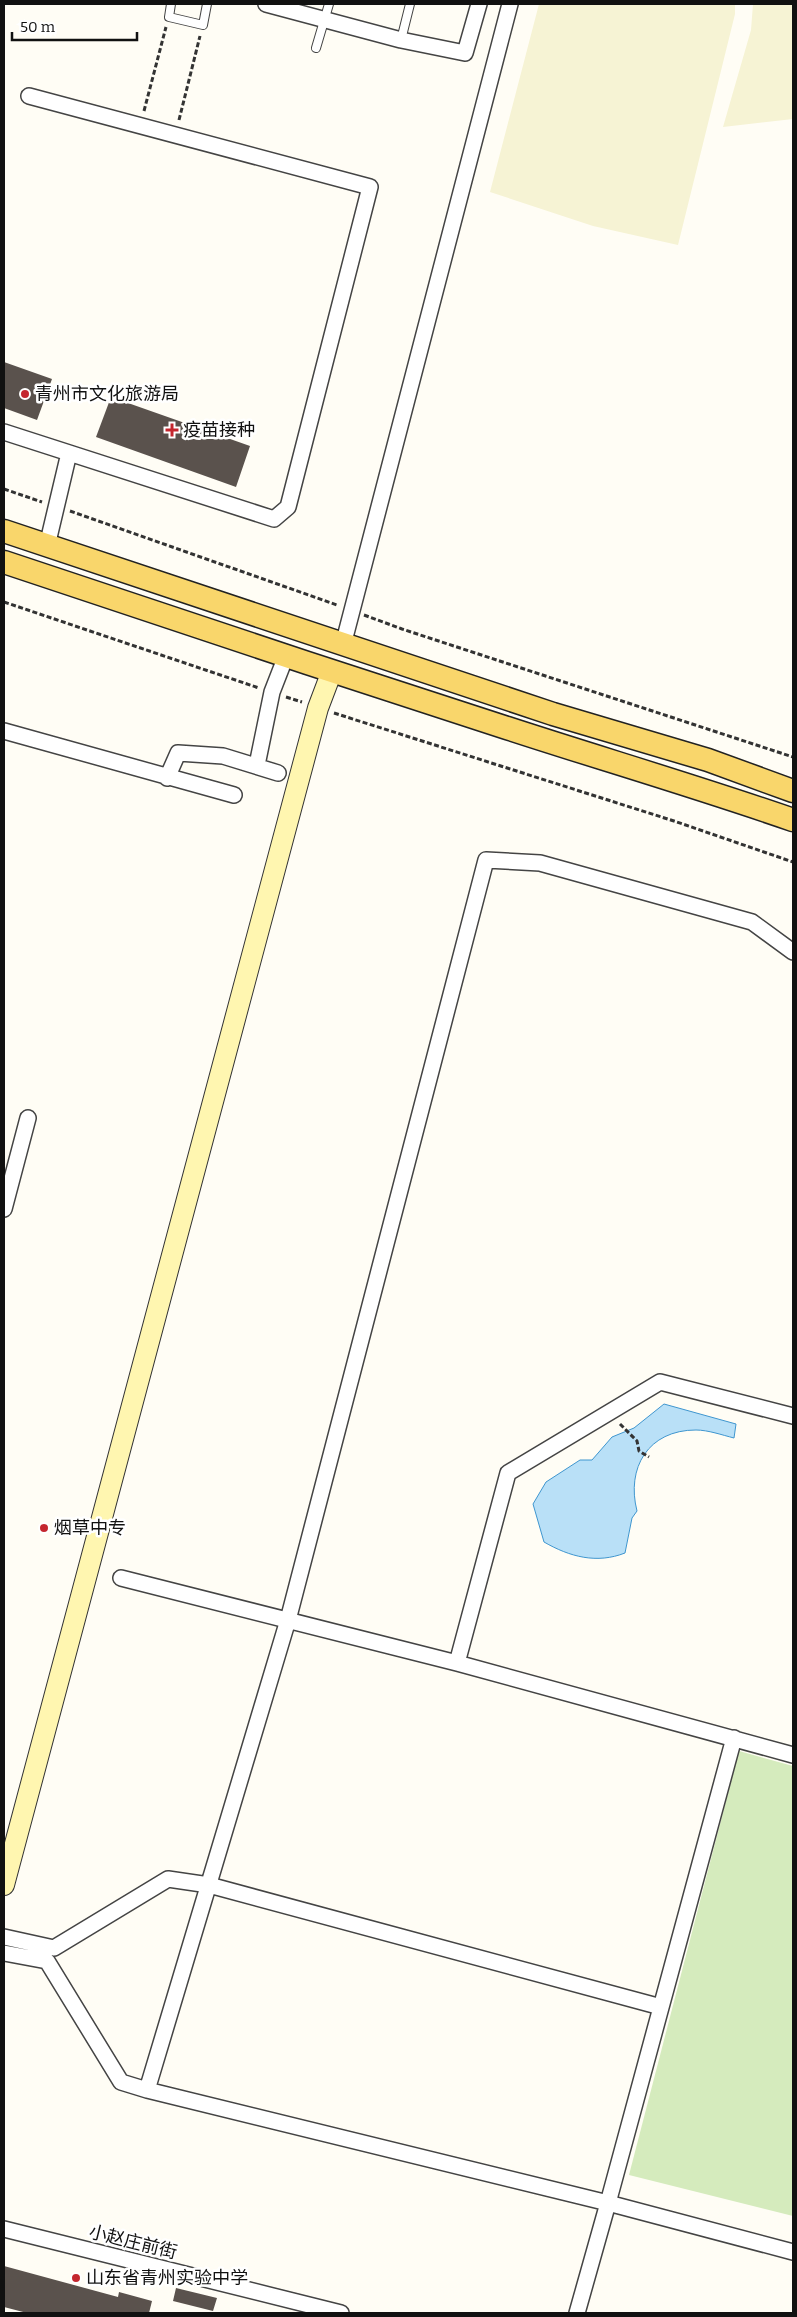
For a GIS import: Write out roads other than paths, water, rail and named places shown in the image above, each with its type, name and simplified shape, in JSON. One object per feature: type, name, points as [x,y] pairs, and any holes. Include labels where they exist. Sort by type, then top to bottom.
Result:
[{"type":"main road","points":[[4,531],[553,714],[708,760],[793,791]]},
{"type":"main road","points":[[4,562],[332,671],[692,785],[793,820]]},
{"type":"street","points":[[266,4],[401,40],[465,53],[478,4]]},
{"type":"street","points":[[343,645],[510,4]]},
{"type":"street","points":[[4,432],[274,519],[288,507],[370,187],[29,96]]},
{"type":"street","points":[[47,546],[69,453]]},
{"type":"street","points":[[257,766],[272,692],[286,656]]},
{"type":"street","points":[[4,1885],[318,708],[332,671]]},
{"type":"street","points":[[4,732],[234,795]]},
{"type":"street","points":[[167,778],[178,753],[223,756],[278,773]]},
{"type":"street","points":[[147,2090],[288,1620],[486,860],[540,863],[752,922],[793,952]]},
{"type":"street","points":[[4,1209],[28,1118]]},
{"type":"street","points":[[457,1663],[508,1473],[660,1382],[793,1416]]},
{"type":"street","points":[[121,1578],[457,1663],[793,1755]]},
{"type":"street","points":[[577,2313],[734,1738]]},
{"type":"street","points":[[4,1937],[54,1948],[168,1878],[209,1885],[661,2007]]},
{"type":"street","points":[[4,1953],[47,1961],[121,2082],[608,2203],[793,2252]]},
{"type":"street","name":"小赵庄前街","points":[[4,2229],[341,2313]]},
{"type":"lane","points":[[172,4],[169,17],[203,25],[208,4]]},
{"type":"lane","points":[[316,48],[329,4]]},
{"type":"lane","points":[[401,40],[410,4]]},
{"type":"water","points":[[664,1404],[736,1424],[734,1438],[696,1430],[679,1432],[653,1444],[644,1454],[638,1466],[634,1495],[637,1511],[632,1518],[625,1553],[604,1558],[584,1557],[564,1552],[544,1542],[533,1504],[546,1482],[580,1460],[592,1460],[612,1437],[634,1428]]},
{"type":"place","name":"青州市文化旅游局","points":[[25,394]]},
{"type":"place","name":"疫苗接种","points":[[172,430]]},
{"type":"place","name":"烟草中专","points":[[44,1528]]},
{"type":"place","name":"山东省青州实验中学","points":[[76,2278]]}]
